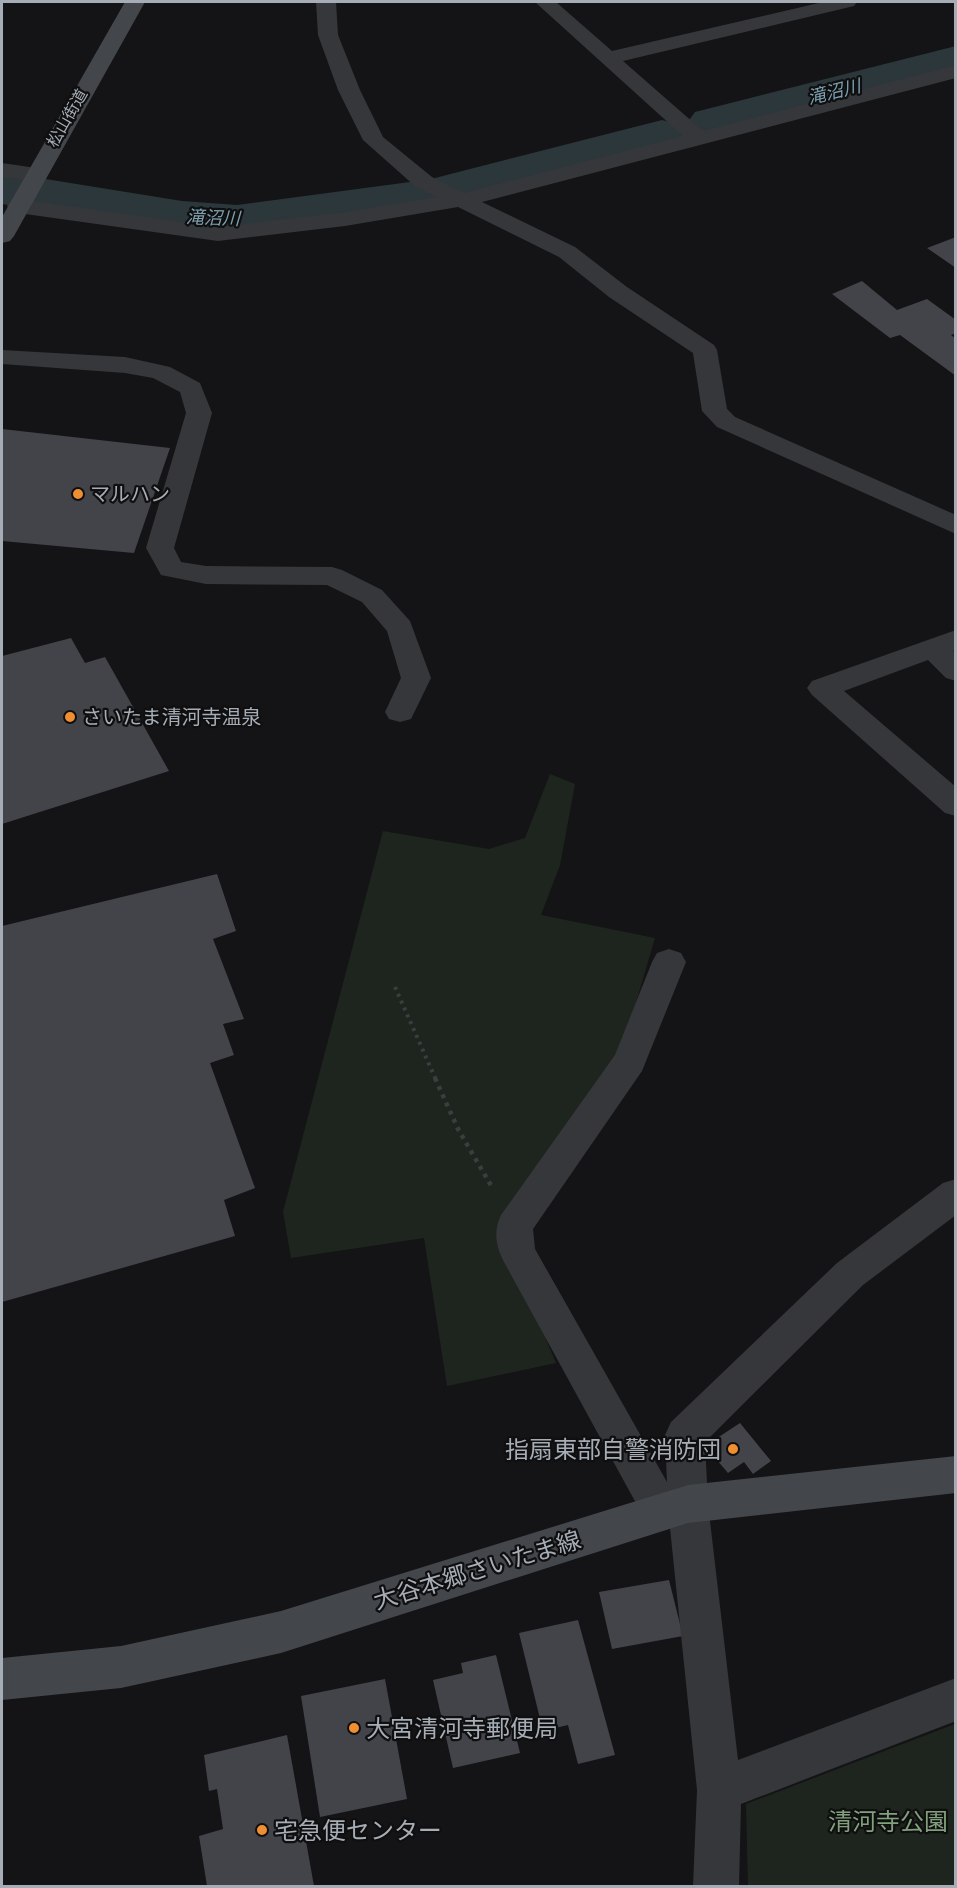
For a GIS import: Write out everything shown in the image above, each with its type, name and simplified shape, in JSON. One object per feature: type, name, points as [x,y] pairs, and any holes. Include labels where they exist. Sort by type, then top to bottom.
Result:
[{"type":"main road","name":"松山街道","points":[[2,236],[26,190],[135,2]]},
{"type":"main road","name":"大谷本郷さいたま線","points":[[2,1679],[122,1667],[281,1632],[675,1508],[956,1474]]},
{"type":"street","points":[[326,2],[328,35],[350,90],[374,140],[424,182],[567,252],[618,292],[705,350],[716,411],[726,422],[956,526]]},
{"type":"street","points":[[545,2],[698,138]]},
{"type":"street","points":[[608,58],[847,2]]},
{"type":"street","points":[[2,170],[26,190],[218,234],[345,219],[462,200],[956,71]]},
{"type":"street","points":[[2,357],[125,365],[161,372],[191,388],[199,413],[160,548],[171,569],[206,575],[332,576],[372,596],[400,628],[416,678],[400,711]]},
{"type":"street","points":[[956,671],[944,643],[822,688],[956,805]]},
{"type":"street","points":[[669,962],[630,1061],[514,1226],[517,1251],[675,1508]]},
{"type":"street","points":[[716,1887],[719,1790],[675,1508],[685,1435],[850,1274],[956,1194]]},
{"type":"street","points":[[719,1790],[956,1700]]},
{"type":"path","points":[[395,987],[458,1129],[514,1226]]},
{"type":"green space","points":[[550,774],[575,784],[560,865],[541,915],[655,938],[620,1057],[501,1232],[556,1363],[447,1386],[424,1238],[291,1258],[283,1212],[383,831],[489,849],[525,838]]},
{"type":"green space","name":"清河寺公園","points":[[955,1724],[955,1886],[748,1886],[746,1804]]},
{"type":"building","points":[[956,237],[956,268],[927,248]]},
{"type":"building","points":[[862,281],[897,310],[927,299],[956,320],[956,333],[951,335],[956,339],[956,376],[900,335],[890,338],[832,294]]},
{"type":"building","name":"マルハン","points":[[2,429],[170,448],[134,553],[2,541]]},
{"type":"building","name":"さいたま清河寺温泉","points":[[71,638],[85,663],[105,657],[169,771],[2,824],[2,656]]},
{"type":"building","points":[[217,874],[236,931],[213,939],[244,1019],[223,1024],[234,1055],[210,1063],[255,1188],[224,1200],[235,1236],[2,1302],[2,926]]},
{"type":"building","points":[[740,1423],[771,1461],[753,1474],[744,1462],[728,1473],[705,1446]]},
{"type":"building","points":[[669,1580],[683,1636],[612,1649],[599,1592]]},
{"type":"building","points":[[578,1620],[615,1755],[578,1764],[568,1725],[543,1731],[519,1633]]},
{"type":"building","points":[[496,1655],[520,1753],[453,1768],[433,1680],[463,1673],[461,1663]]},
{"type":"building","points":[[385,1679],[407,1799],[320,1817],[301,1696]]},
{"type":"building","points":[[287,1735],[314,1886],[207,1886],[199,1836],[223,1829],[217,1789],[209,1791],[204,1755]]},
{"type":"waterway","name":"滝沼川","points":[[713,123],[956,61]]},
{"type":"waterway","name":"滝沼川","points":[[454,189],[662,136]]},
{"type":"waterway","name":"滝沼川","points":[[2,188],[182,217],[237,221],[425,196]]},
{"type":"place","name":"マルハン","points":[[78,494]]},
{"type":"place","name":"さいたま清河寺温泉","points":[[70,717]]},
{"type":"place","name":"指扇東部自警消防団","points":[[733,1449]]},
{"type":"place","name":"大宮清河寺郵便局","points":[[354,1728]]},
{"type":"place","name":"宅急便センター","points":[[262,1830]]}]
